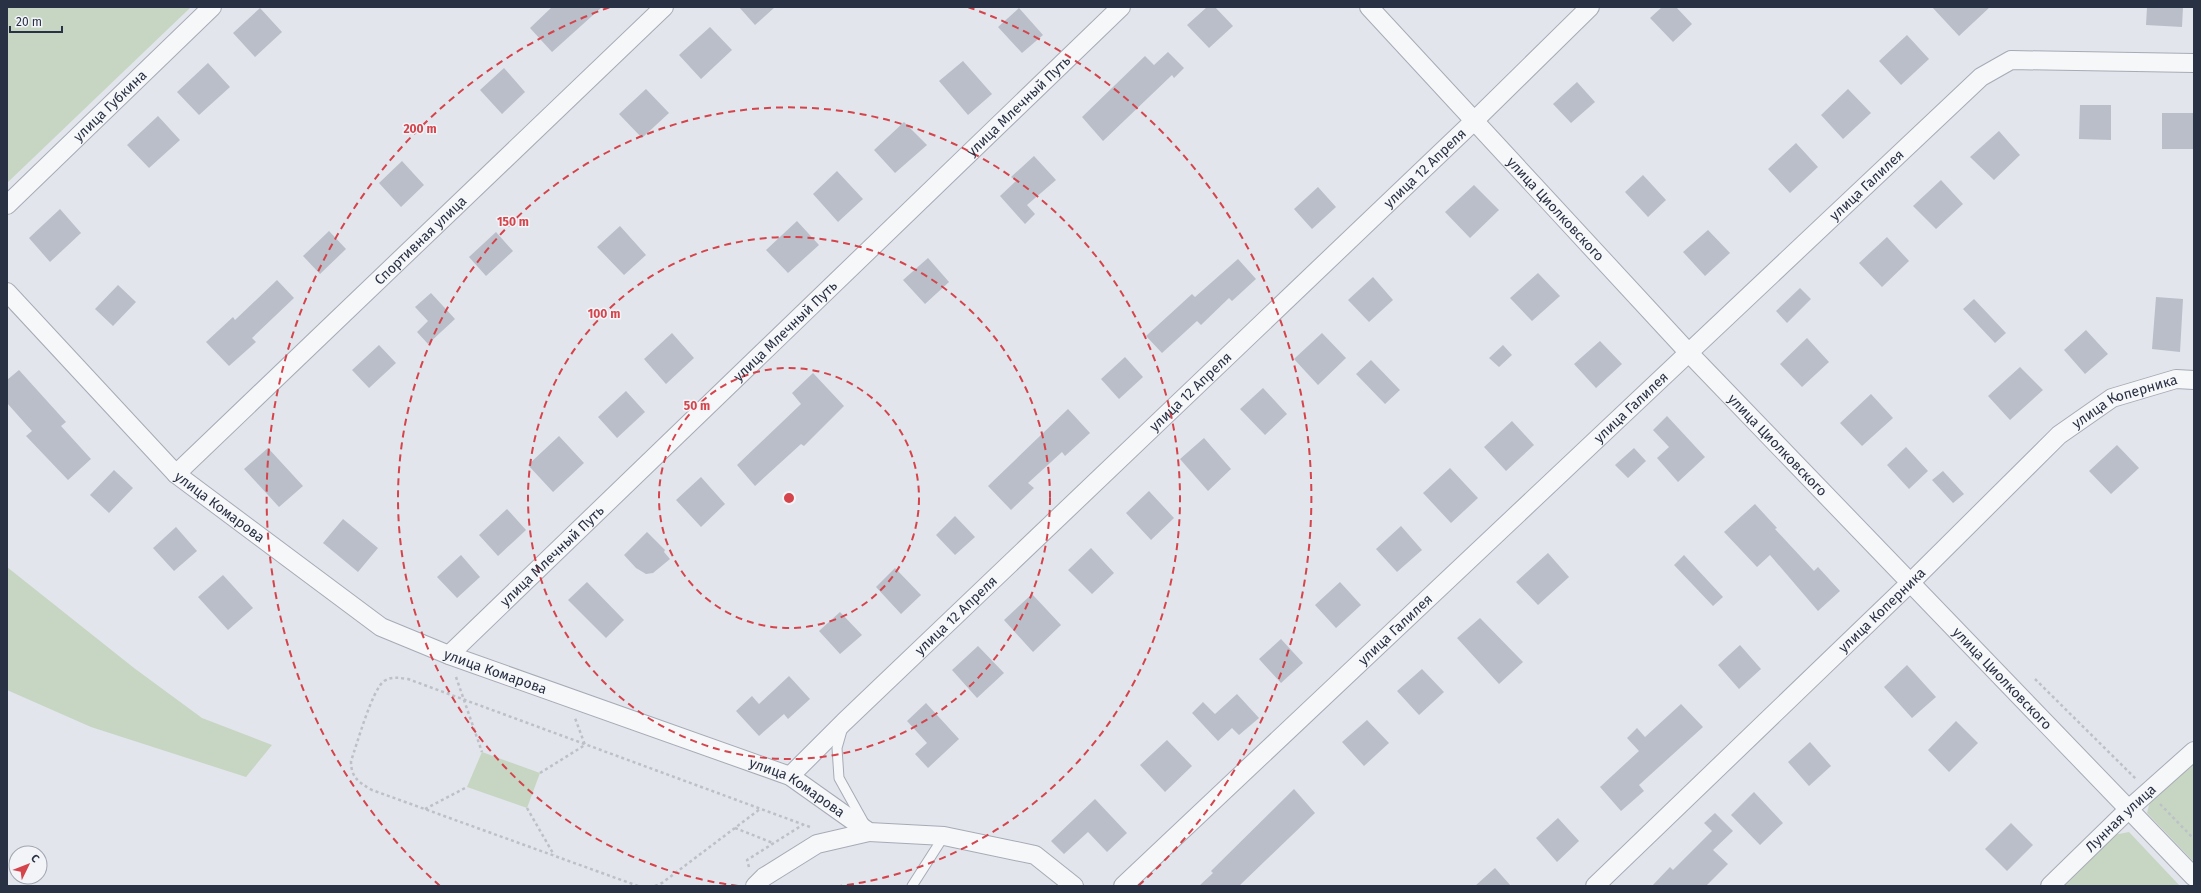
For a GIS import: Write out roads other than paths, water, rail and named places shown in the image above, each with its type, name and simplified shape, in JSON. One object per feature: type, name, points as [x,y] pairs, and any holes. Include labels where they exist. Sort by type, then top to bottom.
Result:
[{"type":"street","name":"улица Губкина","points":[[7,205],[212,7]]},
{"type":"street","name":"Спортивная улица","points":[[176,474],[664,7]]},
{"type":"street","name":"улица Млечный Путь","points":[[449,655],[1121,7]]},
{"type":"street","name":"улица Циолковского","points":[[1369,7],[1688,352],[1910,583],[2130,808],[2194,877]]},
{"type":"street","name":"улица 12 Апреля","points":[[790,776],[844,722],[1474,121],[1590,7]]},
{"type":"street","name":"улица Галилея","points":[[1123,886],[1981,77],[2011,60],[2194,63]]},
{"type":"street","name":"улица Комарова","points":[[7,292],[176,474],[381,627],[449,655],[790,776],[869,832]]},
{"type":"street","name":"улица Коперника","points":[[1595,886],[1910,583],[2058,435],[2112,398],[2176,379],[2194,380]]},
{"type":"street","name":"Лунная улица","points":[[2050,886],[2130,808],[2194,752]]},
{"type":"street","points":[[753,879],[764,877],[817,844],[869,832],[944,836],[1034,855],[1074,886]]},
{"type":"lane","points":[[844,722],[837,748],[839,778],[869,832]]},
{"type":"lane","points":[[912,886],[944,836]]}]
